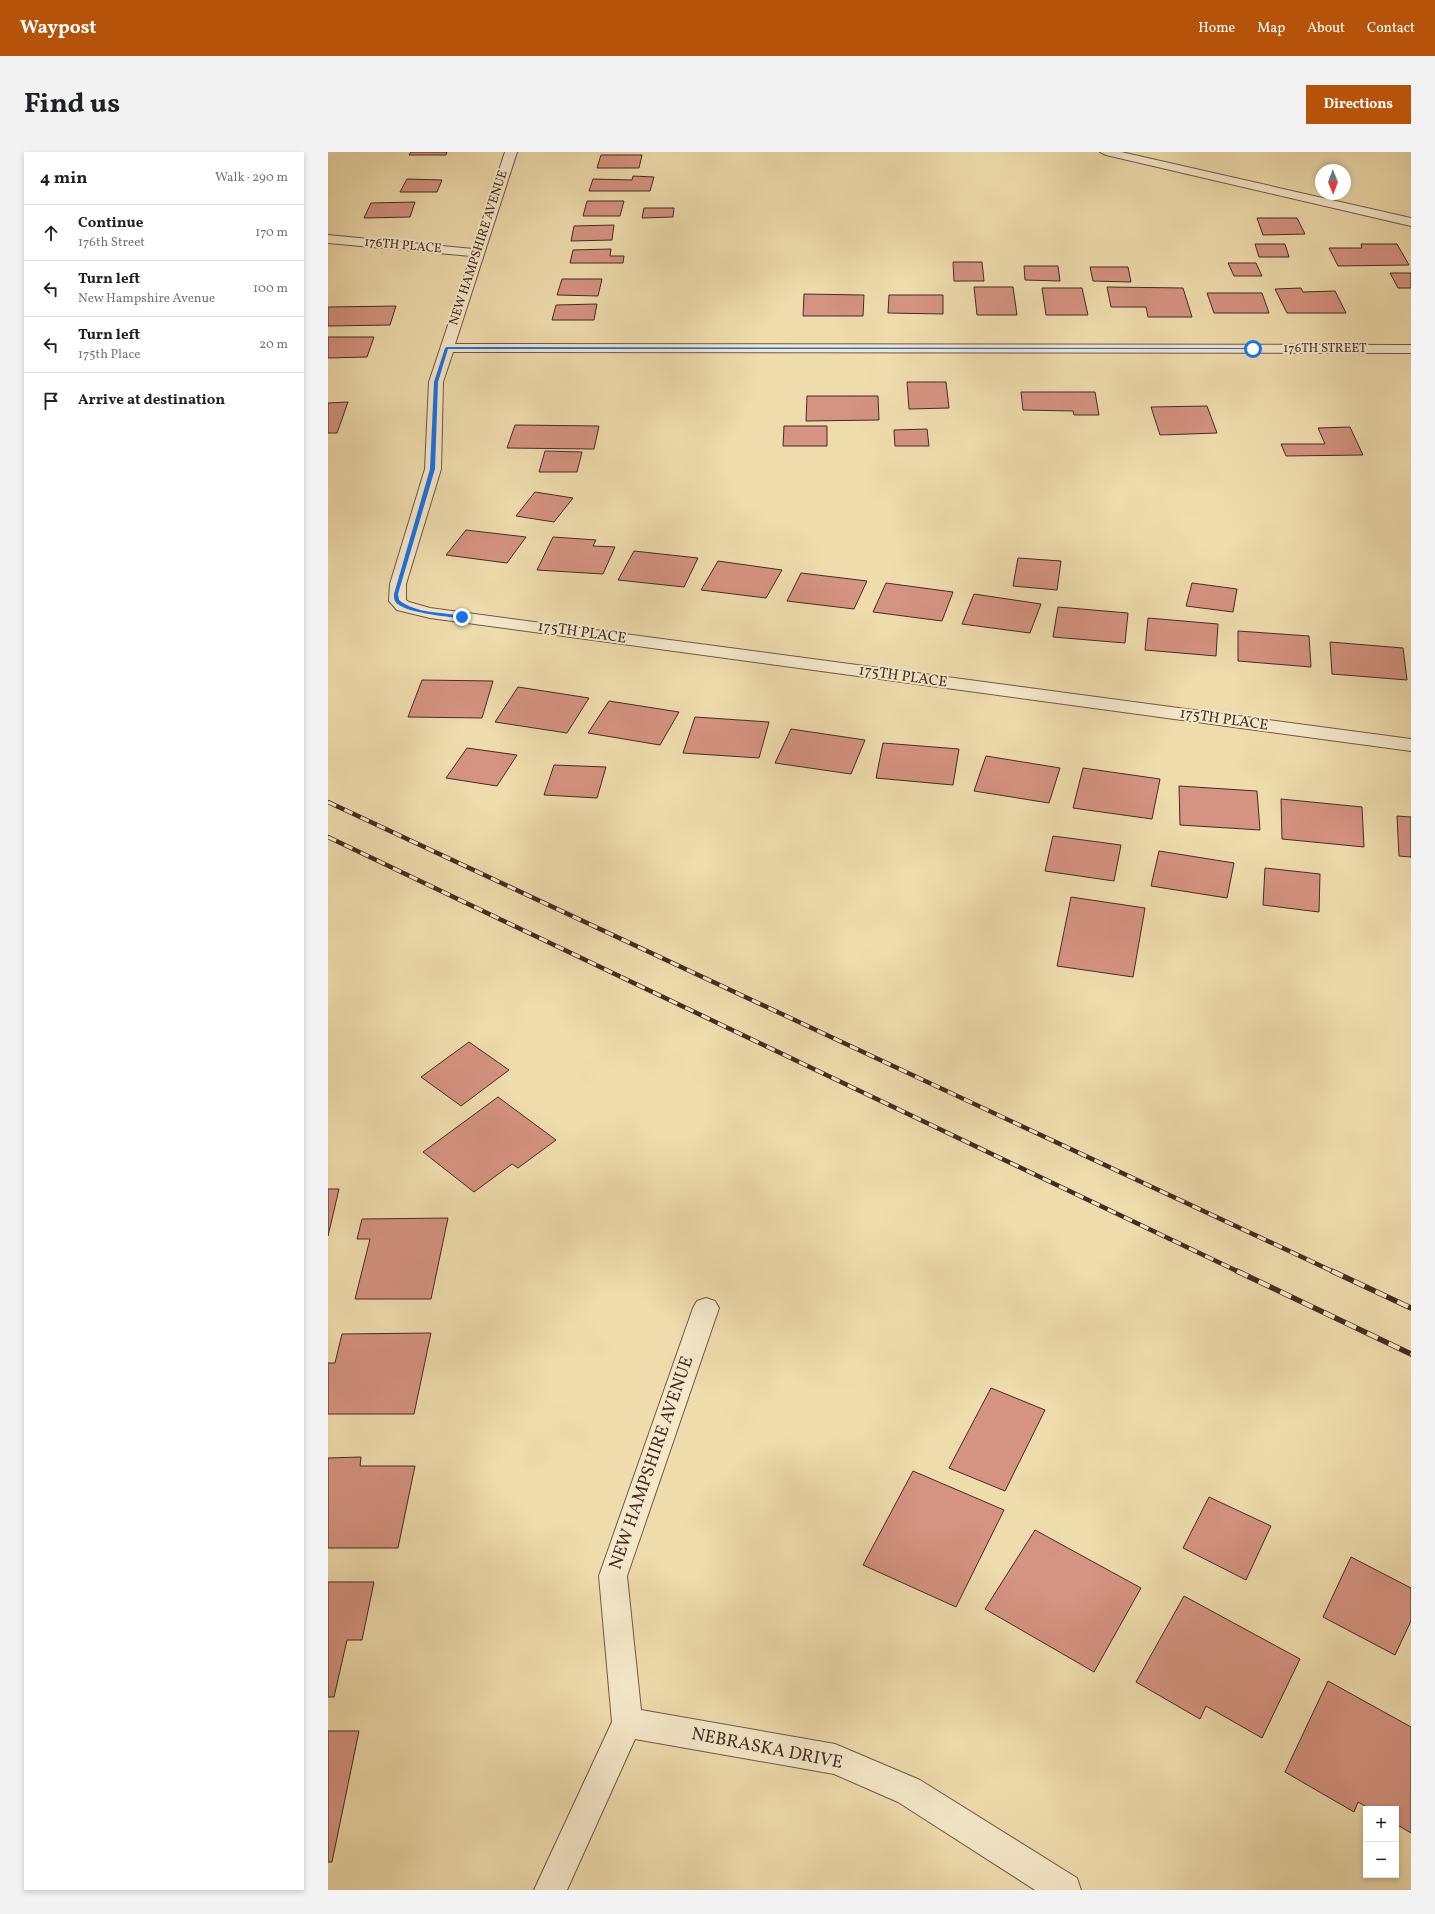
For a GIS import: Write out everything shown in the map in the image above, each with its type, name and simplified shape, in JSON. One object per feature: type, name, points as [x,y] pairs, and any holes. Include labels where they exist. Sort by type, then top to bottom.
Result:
[{"type":"street","name":"NEW HAMPSHIRE AVENUE","points":[[397,601],[398,584],[433,469],[436,382],[511,152]]},
{"type":"street","points":[[1106,152],[1411,222]]},
{"type":"street","name":"176TH PLACE","points":[[328,239],[478,253]]},
{"type":"street","name":"176TH STREET","points":[[447,348],[1411,349]]},
{"type":"street","name":"175TH PLACE","points":[[397,601],[403,606],[430,613],[1411,745]]},
{"type":"street","name":"NEW HAMPSHIRE AVENUE","points":[[627,1723],[613,1576],[706,1308]]},
{"type":"street","points":[[550,1890],[627,1723]]},
{"type":"street","name":"NEBRASKA DRIVE","points":[[627,1723],[835,1759],[909,1790],[1065,1890]]},
{"type":"building","points":[[411,152],[447,152],[446,155],[409,155]]},
{"type":"building","points":[[601,155],[642,155],[639,168],[597,168]]},
{"type":"building","points":[[633,176],[654,177],[650,191],[589,191],[593,179],[632,180]]},
{"type":"building","points":[[407,179],[442,180],[437,192],[400,192]]},
{"type":"building","points":[[587,201],[624,201],[620,216],[583,216]]},
{"type":"building","points":[[415,202],[410,217],[364,218],[371,203]]},
{"type":"building","points":[[644,208],[674,208],[673,217],[642,218]]},
{"type":"building","points":[[1257,218],[1297,218],[1305,234],[1263,235]]},
{"type":"building","points":[[614,225],[612,240],[571,241],[574,226]]},
{"type":"building","points":[[1255,244],[1285,244],[1289,257],[1259,257]]},
{"type":"building","points":[[1361,244],[1397,244],[1409,265],[1338,266],[1329,248],[1362,248]]},
{"type":"building","points":[[611,249],[610,256],[624,256],[623,263],[570,263],[573,250]]},
{"type":"building","points":[[953,262],[982,262],[984,281],[954,281]]},
{"type":"building","points":[[1228,263],[1256,263],[1262,276],[1234,276]]},
{"type":"building","points":[[1024,266],[1058,266],[1060,281],[1025,280]]},
{"type":"building","points":[[1090,267],[1128,267],[1131,282],[1093,281]]},
{"type":"building","points":[[1390,273],[1411,273],[1411,288],[1398,288]]},
{"type":"building","points":[[562,279],[602,279],[598,296],[557,295]]},
{"type":"building","points":[[974,287],[1013,287],[1017,315],[977,315]]},
{"type":"building","points":[[1107,287],[1183,288],[1192,317],[1148,317],[1146,307],[1111,307]]},
{"type":"building","points":[[1042,288],[1082,288],[1088,315],[1046,315]]},
{"type":"building","points":[[1301,288],[1303,292],[1335,291],[1346,313],[1287,313],[1275,289]]},
{"type":"building","points":[[1207,293],[1262,293],[1269,313],[1214,313]]},
{"type":"building","points":[[804,294],[864,295],[863,316],[803,316]]},
{"type":"building","points":[[889,295],[943,295],[943,314],[888,313]]},
{"type":"building","points":[[597,304],[594,320],[552,320],[556,305]]},
{"type":"building","points":[[396,306],[390,325],[328,326],[328,307]]},
{"type":"building","points":[[328,337],[374,337],[367,357],[328,358]]},
{"type":"building","points":[[907,382],[946,382],[949,408],[909,409]]},
{"type":"building","points":[[1021,392],[1095,392],[1099,415],[1074,415],[1073,411],[1023,410]]},
{"type":"building","points":[[807,396],[878,396],[879,420],[806,421]]},
{"type":"building","points":[[348,402],[337,433],[328,433],[328,403]]},
{"type":"building","points":[[1207,406],[1217,433],[1160,435],[1151,407]]},
{"type":"building","points":[[515,425],[599,426],[594,449],[507,448]]},
{"type":"building","points":[[784,426],[827,426],[827,446],[783,446]]},
{"type":"building","points":[[1350,427],[1363,455],[1286,456],[1281,444],[1325,444],[1318,428]]},
{"type":"building","points":[[927,429],[929,446],[895,446],[894,430]]},
{"type":"building","points":[[545,451],[582,452],[577,472],[539,472]]},
{"type":"building","points":[[535,492],[573,498],[554,522],[516,516]]},
{"type":"building","points":[[466,530],[526,537],[507,563],[446,555]]},
{"type":"building","points":[[553,537],[596,540],[593,546],[615,547],[603,574],[537,570]]},
{"type":"building","points":[[634,551],[698,558],[684,587],[618,580]]},
{"type":"building","points":[[1018,558],[1061,561],[1057,590],[1013,586]]},
{"type":"building","points":[[718,561],[782,570],[766,598],[701,590]]},
{"type":"building","points":[[801,573],[867,581],[854,609],[787,601]]},
{"type":"building","points":[[886,583],[953,592],[942,621],[873,612]]},
{"type":"building","points":[[1192,583],[1237,589],[1233,612],[1186,606]]},
{"type":"building","points":[[974,594],[1041,604],[1030,633],[962,624]]},
{"type":"building","points":[[1058,607],[1128,613],[1125,643],[1053,637]]},
{"type":"building","points":[[1148,618],[1218,624],[1216,656],[1145,650]]},
{"type":"building","points":[[1238,631],[1309,636],[1311,667],[1238,661]]},
{"type":"building","points":[[1330,642],[1403,648],[1407,680],[1332,674]]},
{"type":"building","points":[[422,680],[493,681],[482,718],[408,717]]},
{"type":"building","points":[[518,687],[589,698],[567,733],[495,722]]},
{"type":"building","points":[[609,701],[679,712],[660,745],[588,733]]},
{"type":"building","points":[[695,717],[769,722],[759,758],[683,753]]},
{"type":"building","points":[[791,729],[865,740],[851,774],[775,763]]},
{"type":"building","points":[[883,743],[959,749],[953,785],[876,778]]},
{"type":"building","points":[[467,748],[517,755],[497,786],[446,778]]},
{"type":"building","points":[[986,756],[1060,768],[1049,803],[974,791]]},
{"type":"building","points":[[554,765],[606,767],[597,798],[544,795]]},
{"type":"building","points":[[1083,768],[1160,779],[1152,819],[1073,808]]},
{"type":"building","points":[[1179,786],[1257,791],[1260,830],[1180,825]]},
{"type":"building","points":[[1281,799],[1362,807],[1364,847],[1282,839]]},
{"type":"building","points":[[1397,816],[1411,817],[1411,857],[1399,856]]},
{"type":"building","points":[[1053,836],[1121,845],[1114,881],[1045,871]]},
{"type":"building","points":[[1159,851],[1234,863],[1227,898],[1151,886]]},
{"type":"building","points":[[1265,868],[1320,874],[1319,912],[1263,905]]},
{"type":"building","points":[[1071,897],[1145,908],[1133,977],[1057,966]]},
{"type":"building","points":[[469,1042],[509,1070],[461,1106],[421,1077]]},
{"type":"building","points":[[498,1097],[556,1140],[518,1168],[512,1164],[474,1192],[423,1152]]},
{"type":"building","points":[[328,1189],[339,1189],[328,1236]]},
{"type":"building","points":[[448,1218],[431,1299],[355,1299],[370,1239],[357,1239],[362,1219]]},
{"type":"building","points":[[431,1333],[414,1414],[328,1414],[328,1363],[335,1363],[342,1334]]},
{"type":"building","points":[[991,1388],[1045,1410],[1005,1491],[949,1468]]},
{"type":"building","points":[[361,1457],[360,1466],[415,1466],[398,1548],[328,1548],[328,1458]]},
{"type":"building","points":[[913,1471],[1004,1510],[956,1607],[863,1565]]},
{"type":"building","points":[[1209,1497],[1271,1526],[1246,1580],[1183,1548]]},
{"type":"building","points":[[1035,1530],[1141,1588],[1094,1672],[985,1609]]},
{"type":"building","points":[[1351,1557],[1411,1588],[1411,1621],[1395,1655],[1323,1617]]},
{"type":"building","points":[[328,1582],[374,1582],[362,1640],[347,1640],[334,1697],[328,1697]]},
{"type":"building","points":[[1184,1596],[1300,1659],[1262,1738],[1206,1706],[1200,1719],[1136,1682]]},
{"type":"building","points":[[1328,1681],[1411,1727],[1411,1833],[1399,1826],[1399,1806],[1365,1806],[1358,1802],[1354,1812],[1285,1772]]},
{"type":"building","points":[[328,1731],[359,1731],[332,1862],[328,1862]]},
{"type":"railway","points":[[328,802],[1334,1272]]},
{"type":"railway","points":[[328,837],[1239,1272]]},
{"type":"railway","points":[[1237,1271],[1411,1354]]},
{"type":"railway","points":[[1332,1271],[1411,1308]]},
{"type":"route","points":[[462,617],[430,613],[403,606],[397,601],[396,594],[433,469],[436,382],[447,348],[1253,349]]}]
